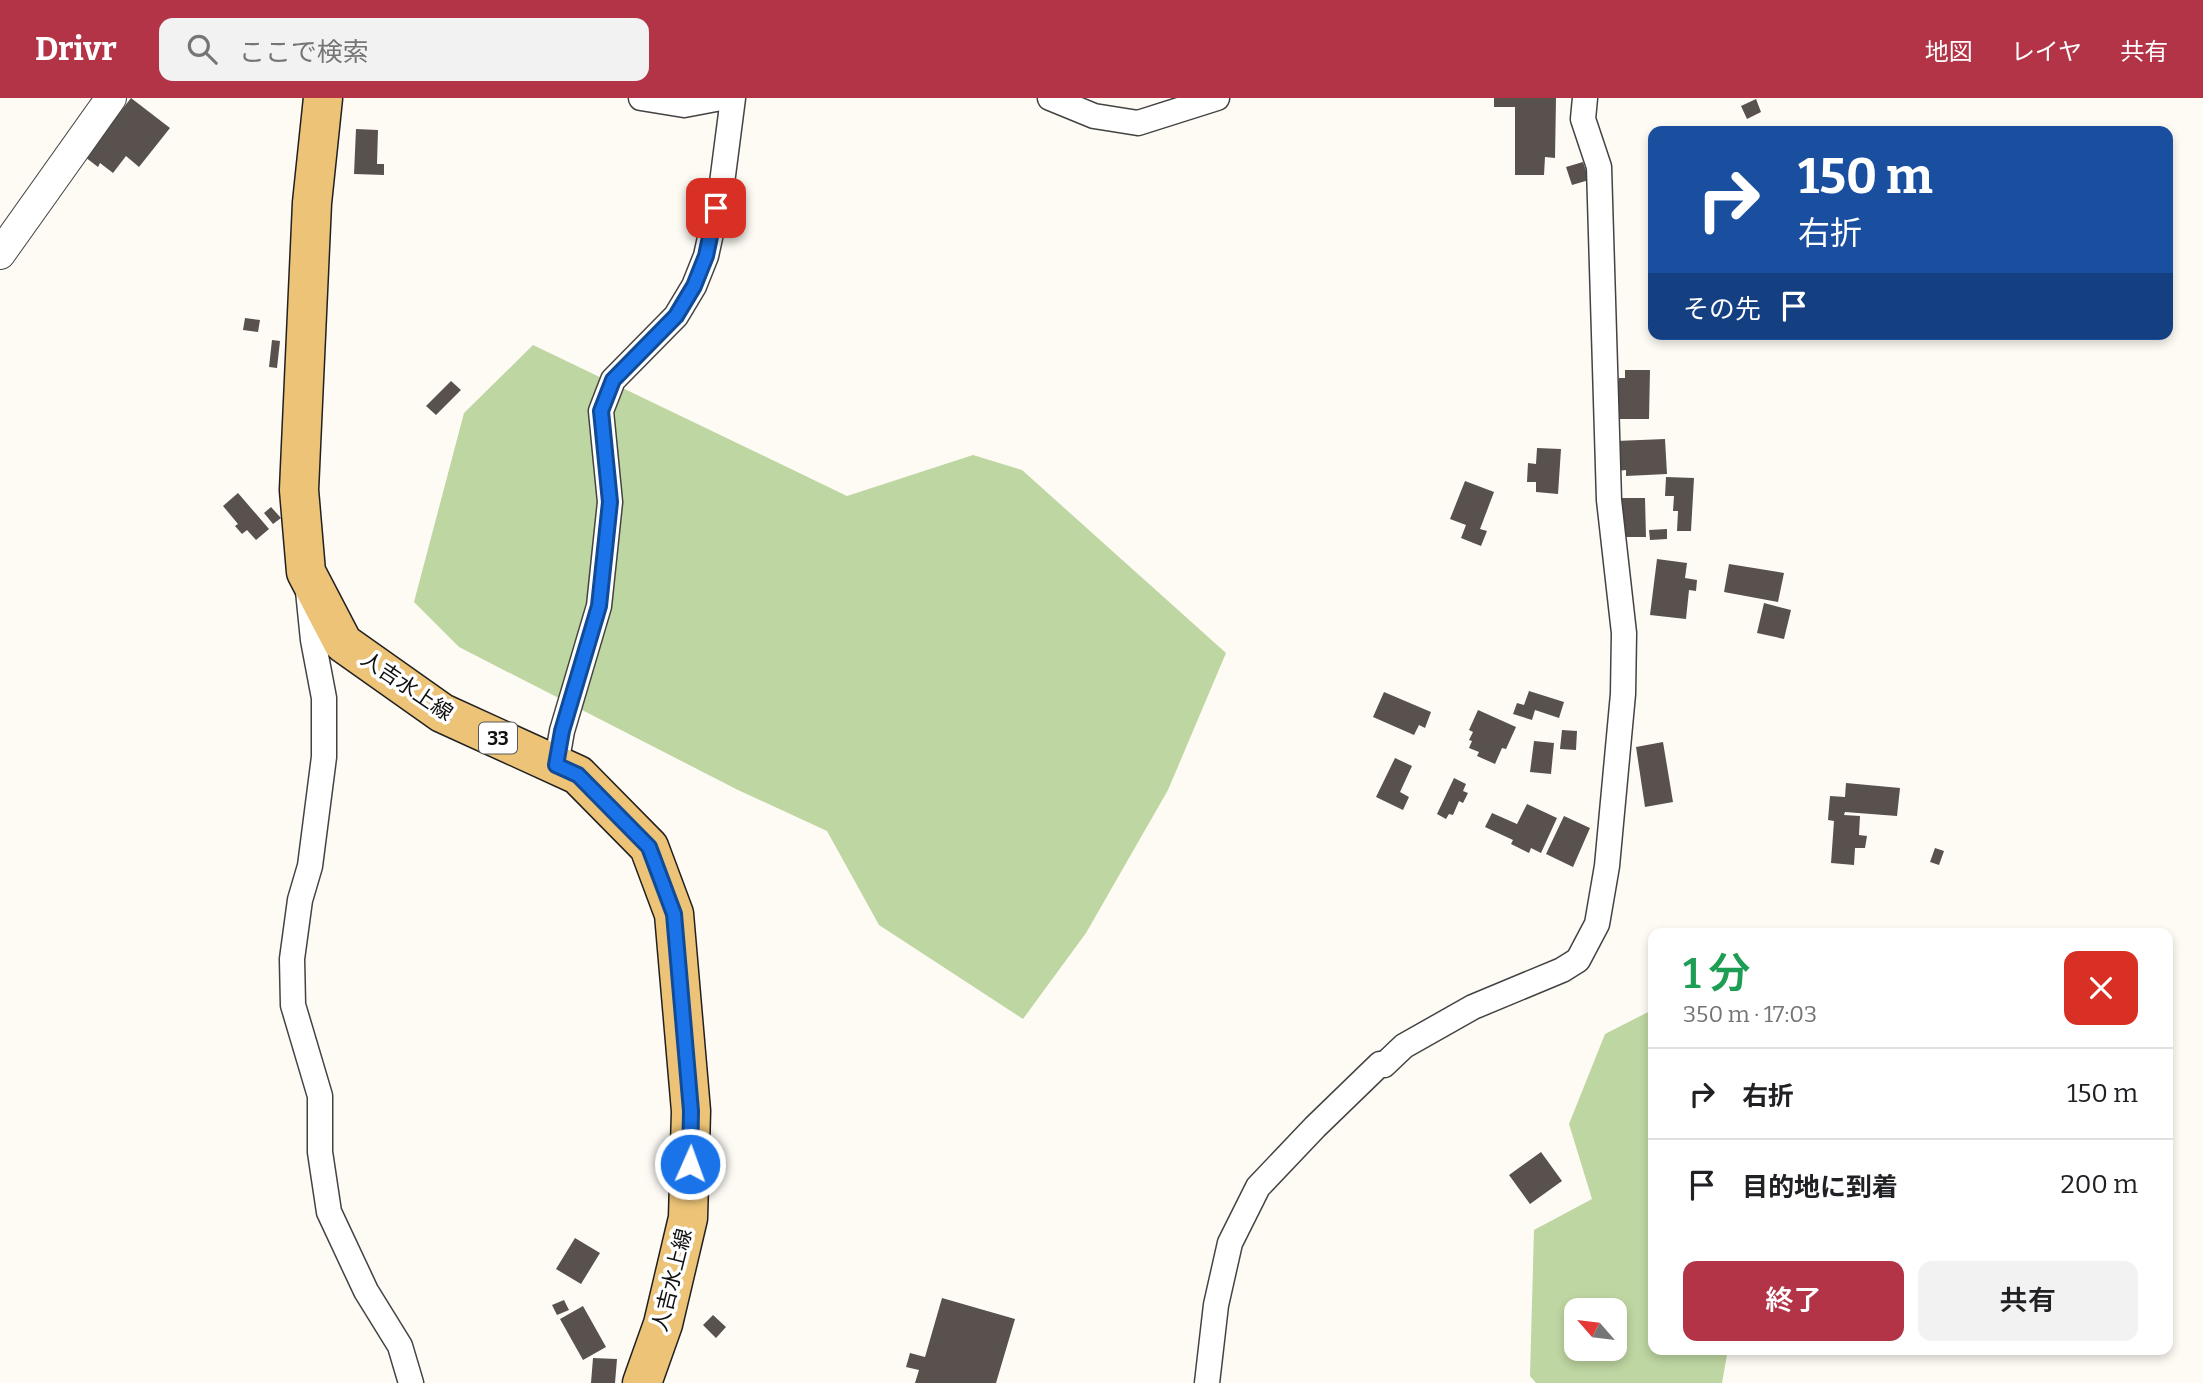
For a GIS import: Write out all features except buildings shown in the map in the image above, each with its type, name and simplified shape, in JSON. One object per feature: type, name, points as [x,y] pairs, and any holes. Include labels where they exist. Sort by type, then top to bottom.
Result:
[{"type":"main road","name":"人吉水上線","points":[[323,98],[312,203],[299,490],[306,572],[343,643],[442,713],[578,775],[649,847],[674,914],[691,1111],[688,1218],[663,1324],[642,1383]]},
{"type":"street","points":[[0,254],[111,98]]},
{"type":"street","points":[[641,98],[684,105],[721,98]]},
{"type":"street","points":[[556,765],[562,731],[599,606],[610,502],[601,411],[613,380],[676,316],[694,286],[706,256],[722,183],[733,98]]},
{"type":"street","points":[[1050,98],[1094,116],[1138,123],[1217,98]]},
{"type":"street","points":[[1207,1383],[1216,1305],[1230,1243],[1258,1187],[1380,1064],[1384,1065],[1404,1046],[1474,1007],[1578,960],[1597,924],[1607,866],[1623,694],[1624,633],[1609,500],[1599,167],[1583,119],[1585,98]]},
{"type":"street","points":[[306,572],[313,640],[324,698],[324,757],[310,866],[300,900],[292,959],[293,1005],[320,1096],[320,1153],[328,1212],[366,1291],[400,1346],[411,1383]]},
{"type":"green space","points":[[533,345],[847,496],[973,455],[1022,470],[1226,653],[1168,790],[1086,933],[1023,1019],[879,925],[827,831],[738,790],[459,647],[414,602],[464,413]]},
{"type":"green space","points":[[1648,1012],[1648,1355],[1727,1355],[1722,1383],[1536,1383],[1530,1376],[1534,1230],[1592,1199],[1569,1124],[1605,1034]]},
{"type":"route","points":[[690,1164],[691,1111],[674,914],[649,847],[578,775],[556,765],[562,731],[599,606],[610,502],[601,411],[613,380],[676,316],[694,286],[706,256],[716,208]]}]
